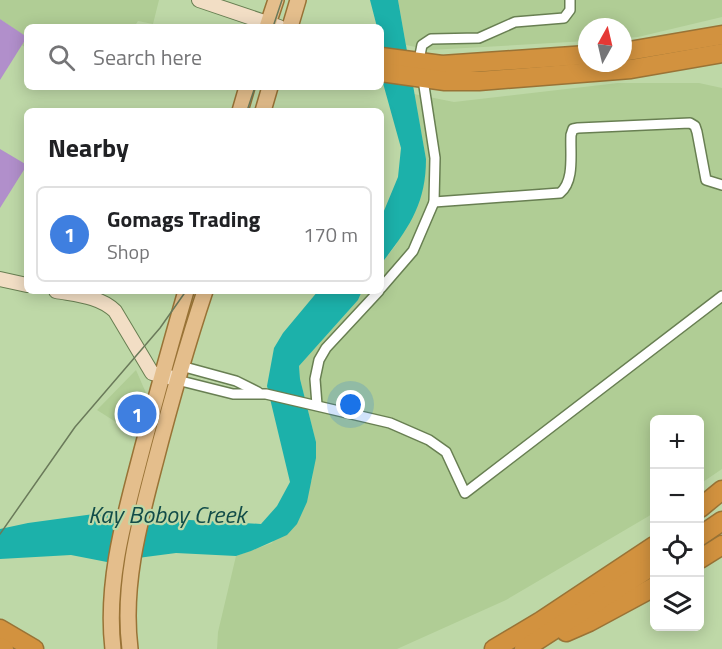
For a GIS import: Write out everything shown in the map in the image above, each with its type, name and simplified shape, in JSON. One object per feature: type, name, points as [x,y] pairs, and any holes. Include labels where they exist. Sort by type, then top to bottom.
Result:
[{"type":"highway","points":[[632,50],[722,35]]},
{"type":"highway","points":[[384,58],[445,81],[479,81],[622,70],[722,53]]},
{"type":"highway","points":[[384,72],[578,56]]},
{"type":"highway","points":[[704,504],[722,490]]},
{"type":"highway","points":[[704,514],[722,503]]},
{"type":"highway","points":[[704,533],[722,521]]},
{"type":"highway","points":[[704,556],[722,545]]},
{"type":"highway","points":[[494,649],[650,549]]},
{"type":"highway","points":[[525,649],[650,568]]},
{"type":"highway","points":[[525,649],[589,622],[650,589]]},
{"type":"highway","points":[[0,629],[34,649]]},
{"type":"main road","points":[[271,24],[276,0]]},
{"type":"main road","points":[[291,24],[298,0]]},
{"type":"main road","points":[[241,108],[246,90]]},
{"type":"main road","points":[[264,108],[269,90]]},
{"type":"main road","points":[[130,649],[127,609],[130,572],[172,371],[185,294]]},
{"type":"main road","points":[[113,649],[110,608],[113,571],[129,503],[172,371],[204,294]]},
{"type":"street","points":[[199,0],[265,24]]},
{"type":"street","points":[[384,285],[413,251],[434,202],[435,158],[418,70],[422,45],[431,39],[479,38],[515,21],[564,18],[570,10],[570,0]]},
{"type":"street","points":[[434,202],[560,193],[569,182],[571,135],[573,129],[578,128],[690,123],[698,132],[706,180],[722,184]]},
{"type":"street","points":[[0,279],[24,284]]},
{"type":"street","points":[[70,294],[108,304],[115,311],[152,373],[172,371],[236,381],[263,394]]},
{"type":"street","points":[[313,405],[319,360],[326,348],[376,294]]},
{"type":"street","points":[[172,371],[233,394],[263,394],[390,423],[438,445],[446,452],[465,493],[722,296]]},
{"type":"shaded area","points":[[0,0],[159,0],[153,24],[138,21],[136,24],[24,24],[24,36],[0,19]]},
{"type":"shaded area","points":[[398,0],[722,0],[722,17],[638,37],[632,37],[632,18],[578,18],[578,42],[430,50],[406,45]]},
{"type":"shaded area","points":[[0,19],[24,35],[24,42],[0,80]]},
{"type":"shaded area","points":[[618,83],[699,83],[722,88],[722,469],[704,481],[704,415],[650,415],[650,515],[506,600],[397,649],[217,649],[218,632],[236,556],[272,543],[312,480],[316,442],[300,379],[299,366],[358,300],[361,294],[384,294],[384,260],[396,245],[426,159],[414,94],[454,102]]},
{"type":"shaded area","points":[[0,149],[24,163],[24,170],[0,208]]},
{"type":"shaded area","points":[[136,370],[146,393],[119,424],[97,410]]},
{"type":"water","points":[[370,0],[398,0],[426,159],[423,190],[414,216],[384,260],[384,211],[398,177],[401,148],[384,87],[384,24],[376,24]]},
{"type":"water","points":[[316,294],[361,294],[358,300],[299,366],[300,379],[316,442],[316,458],[307,502],[297,524],[287,535],[236,556],[176,553],[107,562],[71,555],[0,559],[0,529],[116,511],[172,519],[261,524],[277,506],[290,482],[267,386],[274,348],[283,333]]},
{"type":"tram line","points":[[274,24],[282,0]]},
{"type":"tram line","points":[[248,108],[254,90]]},
{"type":"tram line","points":[[0,534],[75,427],[160,328],[184,294]]},
{"type":"place","name":"Gomags Trading","points":[[137,414]]},
{"type":"water label","name":"Kay Boboy Creek","points":[[167,514]]}]
